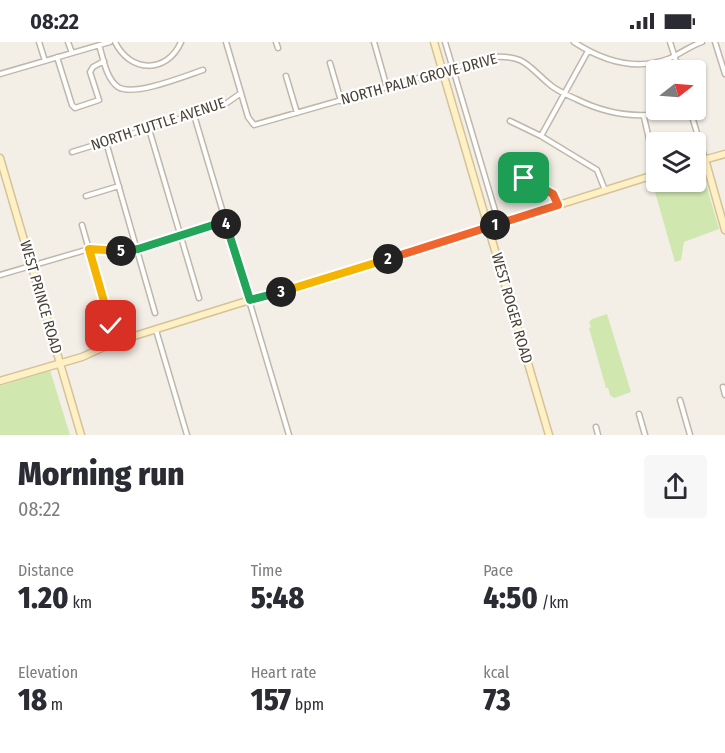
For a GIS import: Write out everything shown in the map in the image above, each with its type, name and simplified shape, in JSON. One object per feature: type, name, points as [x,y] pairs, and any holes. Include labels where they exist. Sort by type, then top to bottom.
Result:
[{"type":"street","points":[[39,42],[45,61]]},
{"type":"street","points":[[68,42],[72,53]]},
{"type":"street","points":[[0,74],[110,42]]},
{"type":"street","points":[[115,42],[126,58],[142,65],[162,63],[170,58],[181,42]]},
{"type":"street","points":[[226,42],[241,93]]},
{"type":"street","points":[[276,42],[278,48]]},
{"type":"street","points":[[374,42],[387,88]]},
{"type":"street","name":"WEST ROGER ROAD","points":[[434,42],[549,435]]},
{"type":"street","points":[[446,42],[499,224]]},
{"type":"street","points":[[574,42],[588,51],[620,63],[634,65],[649,64],[674,56],[702,42]]},
{"type":"street","points":[[670,42],[675,60]]},
{"type":"street","points":[[715,42],[725,74]]},
{"type":"street","points":[[99,45],[110,78],[118,87],[130,90],[148,87],[203,70]]},
{"type":"street","points":[[516,58],[517,51]]},
{"type":"street","points":[[541,136],[588,51]]},
{"type":"street","name":"NORTH PALM GROVE DRIVE","points":[[241,93],[252,126],[260,125],[492,57],[506,56],[516,58],[534,69],[549,84],[594,108],[644,116]]},
{"type":"street","points":[[57,57],[72,105],[75,108],[99,100],[90,72],[93,67],[104,61]]},
{"type":"street","points":[[330,63],[341,101]]},
{"type":"street","points":[[286,76],[297,113]]},
{"type":"street","name":"NORTH TUTTLE AVENUE","points":[[72,152],[224,105],[241,93]]},
{"type":"street","points":[[195,115],[289,435]]},
{"type":"street","points":[[644,116],[648,132]]},
{"type":"street","points":[[510,121],[541,136],[597,170],[605,190]]},
{"type":"street","points":[[149,129],[199,298]]},
{"type":"street","points":[[106,142],[155,313]]},
{"type":"street","points":[[706,159],[725,154]]},
{"type":"street","name":"WEST PRINCE ROAD","points":[[0,158],[81,435]]},
{"type":"street","points":[[706,163],[725,230]]},
{"type":"street","points":[[0,381],[82,357],[115,342],[646,177]]},
{"type":"street","points":[[524,178],[553,194],[558,205]]},
{"type":"street","points":[[86,196],[119,186]]},
{"type":"street","points":[[0,275],[89,249],[115,252],[138,249],[226,221]]},
{"type":"street","points":[[82,225],[111,326]]},
{"type":"street","points":[[156,330],[187,435]]},
{"type":"street","points":[[723,387],[725,395]]},
{"type":"street","points":[[680,400],[690,435]]},
{"type":"street","points":[[639,414],[645,435]]},
{"type":"street","points":[[596,427],[598,435]]},
{"type":"green space","points":[[706,184],[719,229],[684,242],[681,260],[675,262],[655,192],[706,192]]},
{"type":"green space","points":[[607,314],[631,392],[614,398],[606,388],[589,328],[591,327],[589,322],[592,319]]},
{"type":"green space","points":[[50,370],[70,435],[0,435],[0,386]]},
{"type":"route","points":[[111,326],[89,249],[115,252],[138,249],[226,221],[250,300],[558,205],[553,194],[524,178]]}]
